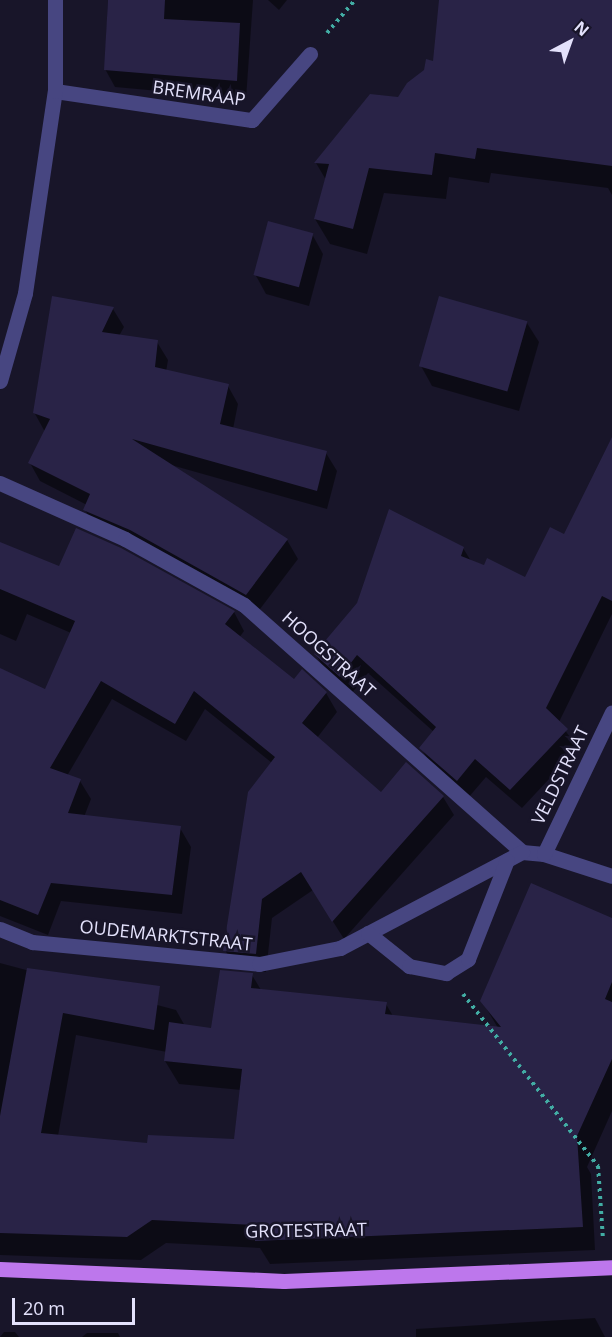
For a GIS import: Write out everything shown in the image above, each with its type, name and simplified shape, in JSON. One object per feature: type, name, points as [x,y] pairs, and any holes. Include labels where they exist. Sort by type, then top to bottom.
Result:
[{"type":"main road","points":[[0,1269],[284,1281],[609,1268]]},
{"type":"street","points":[[0,381],[25,293],[55,91],[55,0]]},
{"type":"street","name":"BREMRAAP","points":[[55,91],[252,120],[310,54]]},
{"type":"street","name":"HOOGSTRAAT","points":[[0,483],[125,539],[244,605],[522,852]]},
{"type":"street","name":"VELDSTRAAT","points":[[544,854],[612,712]]},
{"type":"street","points":[[522,852],[544,854],[612,876]]},
{"type":"street","name":"OUDEMARKTSTRAAT","points":[[0,929],[32,942],[259,964],[340,948],[522,852]]},
{"type":"street","points":[[368,933],[409,966],[446,973],[468,958],[507,860]]},
{"type":"path","points":[[310,54],[355,0]]},
{"type":"path","points":[[446,973],[597,1166],[603,1236],[609,1268]]},
{"type":"path","points":[[592,1237],[612,1235]]},
{"type":"building","points":[[108,0],[165,0],[164,19],[240,23],[237,81],[104,70]]},
{"type":"building","points":[[439,0],[612,0],[612,166],[477,148],[475,159],[435,153],[432,175],[369,168],[353,229],[314,219],[329,164],[314,163],[370,94],[398,97],[407,83],[424,70],[426,59],[433,61]]},
{"type":"building","points":[[268,221],[313,233],[299,287],[254,275]]},
{"type":"building","points":[[52,296],[114,307],[102,332],[158,340],[155,367],[229,384],[220,424],[327,451],[317,491],[132,439],[288,539],[246,595],[130,530],[83,510],[90,494],[28,463],[50,419],[33,413]]},
{"type":"building","points":[[439,296],[527,321],[507,392],[419,366]]},
{"type":"building","points":[[612,437],[612,601],[602,596],[546,708],[568,729],[510,790],[475,759],[457,781],[419,748],[436,727],[357,655],[340,677],[314,654],[357,603],[389,509],[464,547],[461,556],[484,565],[487,558],[525,577],[550,527],[564,534]]},
{"type":"building","points":[[76,528],[121,548],[235,611],[225,624],[294,679],[302,669],[327,692],[302,723],[381,792],[406,762],[444,796],[332,922],[301,872],[262,899],[256,954],[223,951],[248,792],[275,757],[194,691],[175,724],[101,681],[50,768],[81,779],[68,813],[181,826],[172,895],[51,883],[38,915],[0,900],[0,668],[45,689],[75,621],[0,589],[0,542],[59,566]]},
{"type":"building","points":[[531,883],[612,918],[612,982],[605,999],[612,1002],[612,1059],[577,1136],[583,1227],[255,1241],[254,1225],[152,1220],[127,1237],[0,1233],[0,1116],[27,968],[160,986],[154,1030],[63,1013],[41,1133],[147,1143],[148,1135],[234,1139],[242,1069],[164,1061],[169,1022],[211,1028],[220,970],[253,973],[251,988],[387,1002],[385,1014],[501,1027],[480,1001]]}]
